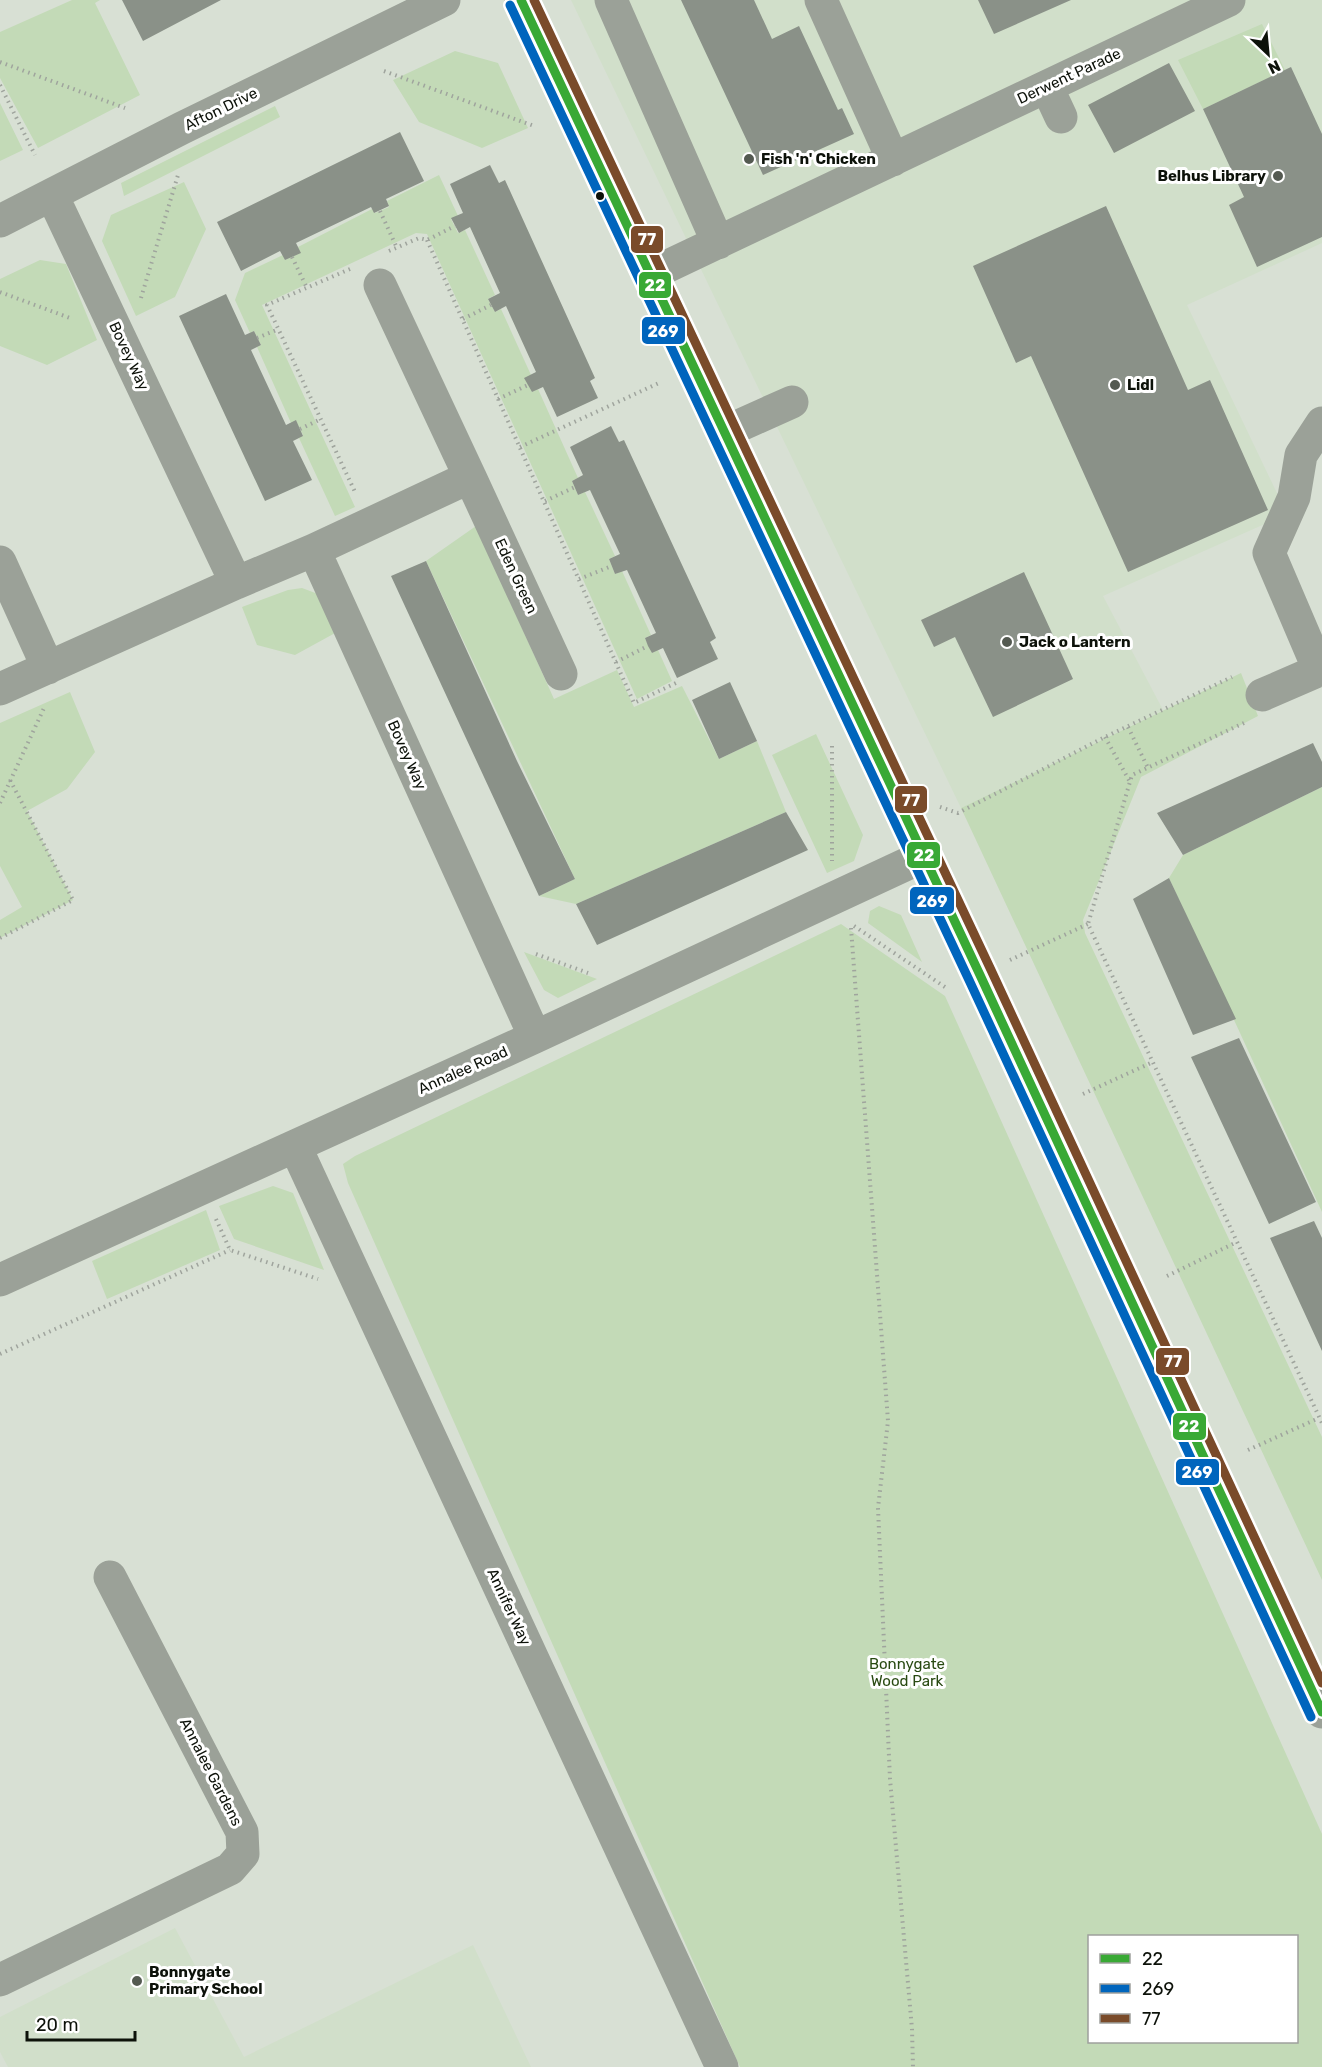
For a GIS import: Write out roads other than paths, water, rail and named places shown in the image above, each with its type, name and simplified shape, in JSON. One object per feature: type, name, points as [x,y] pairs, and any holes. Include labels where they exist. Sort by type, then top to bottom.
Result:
[{"type":"street","name":"Afton Drive","points":[[0,221],[444,0]]},
{"type":"street","points":[[521,0],[924,856],[1322,1712]]},
{"type":"street","points":[[611,0],[718,243]]},
{"type":"street","points":[[820,0],[893,160]]},
{"type":"street","name":"Derwent Parade","points":[[649,275],[1229,0]]},
{"type":"street","points":[[1047,87],[1061,117]]},
{"type":"street","name":"Bovey Way","points":[[52,195],[236,583]]},
{"type":"street","name":"Eden Green","points":[[369,275],[470,477],[561,674]]},
{"type":"street","points":[[725,432],[792,402]]},
{"type":"street","points":[[1250,696],[1320,670],[1269,553],[1294,497],[1301,455],[1322,423]]},
{"type":"street","points":[[0,689],[315,550],[470,477]]},
{"type":"street","name":"Bovey Way","points":[[315,550],[535,1037]]},
{"type":"street","points":[[0,562],[48,668]]},
{"type":"street","name":"Annalee Road","points":[[0,1280],[535,1037],[924,856]]},
{"type":"street","name":"Annifer Way","points":[[295,1146],[722,2067]]},
{"type":"street","name":"Annalee Gardens","points":[[0,1980],[230,1869],[243,1854],[242,1832],[110,1576]]},
{"type":"place","name":"Fish 'n' Chicken","points":[[749,159]]},
{"type":"place","name":"Belhus Library","points":[[1278,176]]},
{"type":"place","name":"Lidl","points":[[1115,385]]},
{"type":"place","name":"Jack o Lantern","points":[[1007,642]]},
{"type":"place","name":"Bonnygate Primary School","points":[[137,1981]]},
{"type":"park label","name":"Bonnygate Wood Park","points":[[907,1672]]}]
